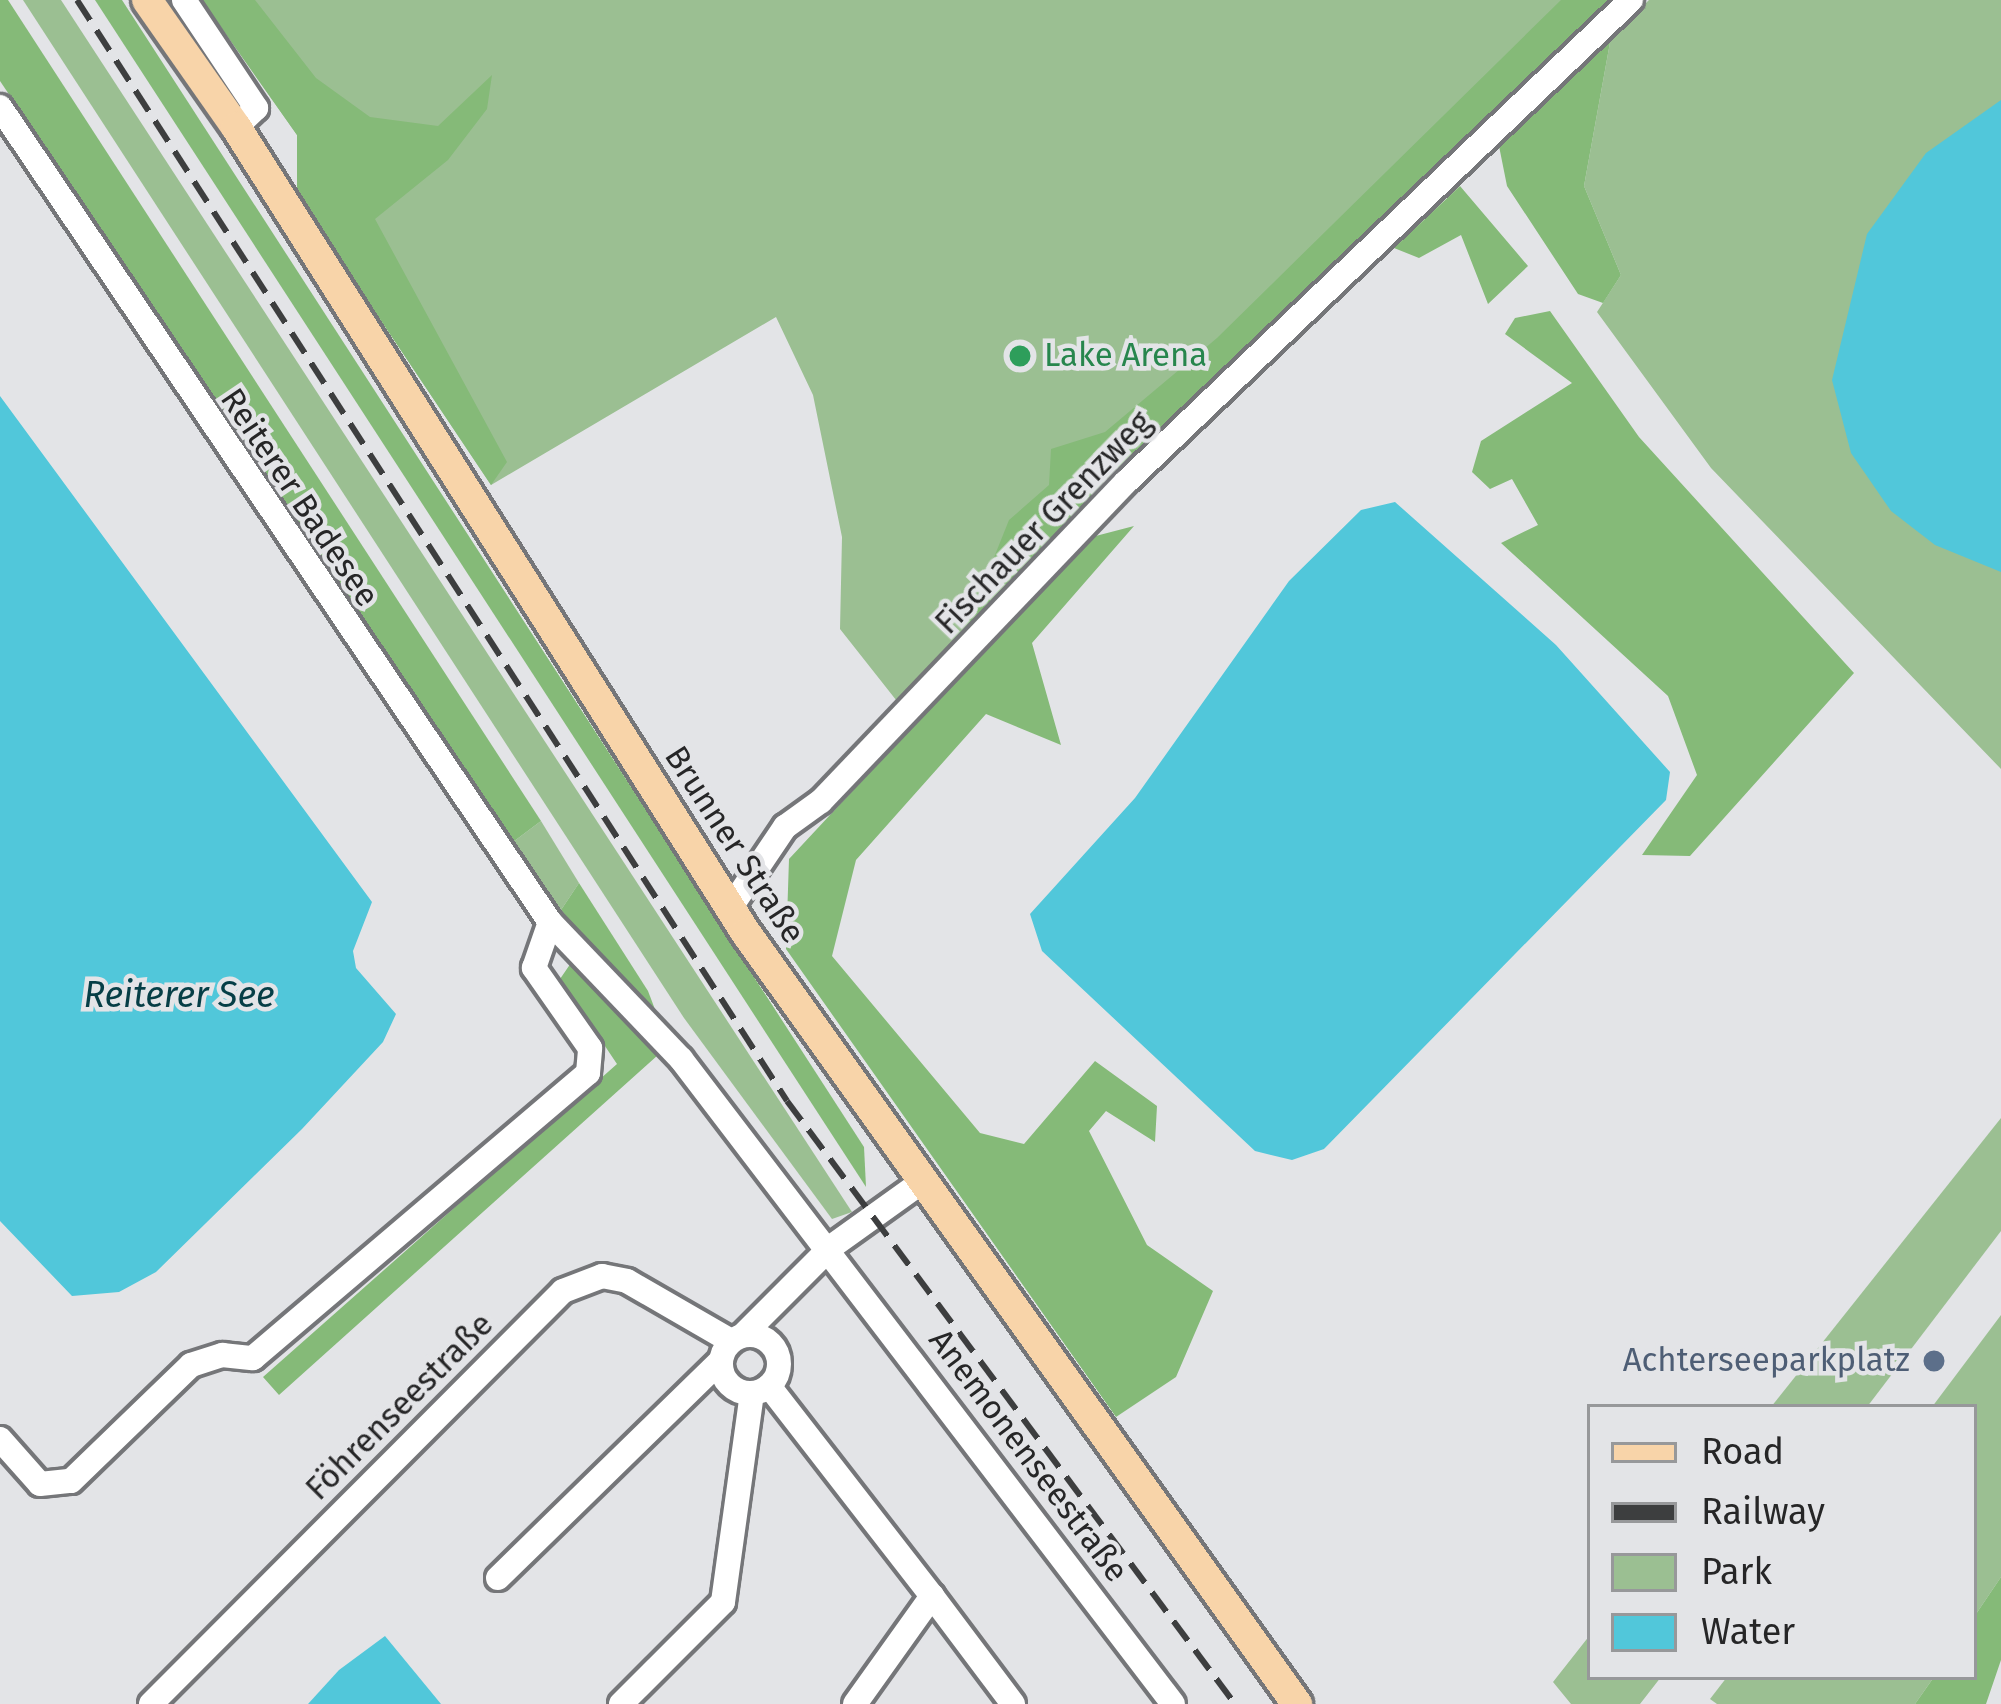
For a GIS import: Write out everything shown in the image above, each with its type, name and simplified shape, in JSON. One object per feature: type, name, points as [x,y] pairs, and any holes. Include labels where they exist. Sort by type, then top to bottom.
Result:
[{"type":"main road","name":"Brunner Straße","points":[[147,0],[236,127],[731,907],[919,1184],[1297,1704]]},
{"type":"street","points":[[184,0],[256,108],[236,127]]},
{"type":"street","name":"Fischauer Grenzweg","points":[[731,907],[785,827],[821,801],[1126,482],[1631,0]]},
{"type":"street","name":"Reiterer Badesee","points":[[0,107],[550,922],[682,1059],[831,1247]]},
{"type":"street","points":[[0,1439],[40,1484],[71,1481],[191,1365],[222,1354],[254,1358],[588,1073],[590,1048],[534,968],[550,922]]},
{"type":"street","points":[[498,1578],[831,1247],[919,1184]]},
{"type":"street","name":"Anemonenseestraße","points":[[831,1247],[1173,1704]]},
{"type":"street","name":"Föhrenseestraße","points":[[151,1704],[563,1291],[602,1276],[627,1281],[732,1346]]},
{"type":"street","points":[[621,1704],[722,1602],[760,1390],[777,1354],[790,1290]]},
{"type":"street","points":[[732,1346],[760,1336],[777,1354]]},
{"type":"street","points":[[732,1346],[733,1388],[760,1390],[932,1596],[1013,1704]]},
{"type":"street","points":[[855,1704],[932,1596]]},
{"type":"green space","points":[[0,0],[8,0],[541,821],[513,842],[0,81]]},
{"type":"green space","points":[[23,0],[61,0],[852,1212],[832,1219],[684,1018]]},
{"type":"green space","points":[[95,0],[122,0],[864,1147],[866,1187]]},
{"type":"green space","name":"Lake Arena","points":[[202,0],[1611,0],[1427,174],[900,705],[840,629],[842,537],[813,395],[776,317],[491,485],[297,195],[297,135]]},
{"type":"green space","points":[[202,0],[255,0],[316,78],[370,117],[438,126],[492,75],[487,109],[448,160],[375,219],[507,462],[491,485],[297,195],[297,135]]},
{"type":"green space","points":[[1561,0],[1611,0],[1427,174],[958,647],[1009,520],[1049,485],[1051,449],[1105,432],[1217,338]]},
{"type":"green space","points":[[1649,0],[2001,0],[2001,769],[1711,468],[1597,312],[1621,275],[1584,186],[1611,37]]},
{"type":"green space","points":[[1611,37],[1584,186],[1621,275],[1603,303],[1578,294],[1507,186],[1499,146]]},
{"type":"green space","points":[[1460,186],[1528,266],[1488,304],[1461,235],[1419,258],[1394,248]]},
{"type":"green space","points":[[1550,311],[1639,437],[1854,673],[1690,856],[1642,855],[1697,775],[1668,696],[1501,543],[1538,525],[1512,479],[1490,489],[1472,472],[1481,441],[1572,383],[1505,334],[1515,318]]},
{"type":"green space","points":[[1134,526],[1032,643],[1061,745],[986,714],[856,860],[832,956],[980,1133],[1024,1144],[1095,1061],[1157,1106],[1155,1142],[1106,1111],[1089,1131],[1147,1245],[1213,1291],[1176,1377],[1116,1417],[786,949],[789,859],[1088,538]]},
{"type":"green space","points":[[541,821],[579,883],[561,910],[513,842]]},
{"type":"green space","points":[[579,883],[648,991],[664,1033],[561,910]]},
{"type":"green space","points":[[573,960],[658,1055],[279,1395],[263,1377],[617,1064],[560,979]]},
{"type":"green space","points":[[2001,1118],[2001,1231],[1869,1404],[1773,1404]]},
{"type":"green space","points":[[2001,1315],[2001,1577],[1977,1613],[1977,1404],[1934,1404]]},
{"type":"green space","points":[[2001,1577],[2001,1660],[1986,1704],[1915,1704],[1932,1680],[1977,1680],[1977,1613]]},
{"type":"green space","points":[[1587,1639],[1587,1680],[1659,1680],[1640,1704],[1571,1704],[1553,1682]]},
{"type":"green space","points":[[1725,1680],[1932,1680],[1915,1704],[1717,1704],[1710,1699]]},
{"type":"water","points":[[2001,100],[2001,572],[1935,545],[1891,511],[1851,453],[1832,380],[1867,234],[1926,153]]},
{"type":"water","name":"Reiterer See","points":[[0,396],[372,902],[353,951],[356,968],[396,1014],[383,1042],[302,1129],[156,1272],[119,1292],[72,1296],[0,1221]]},
{"type":"water","points":[[1395,502],[1556,645],[1670,772],[1666,800],[1324,1149],[1292,1160],[1255,1151],[1042,951],[1030,914],[1135,798],[1289,581],[1361,510]]},
{"type":"water","points":[[385,1636],[441,1704],[308,1704],[339,1670]]},
{"type":"railway","points":[[77,0],[787,1101],[1235,1704]]},
{"type":"place","name":"Lake Arena","points":[[1020,356]]},
{"type":"place","name":"Achterseeparkplatz","points":[[1934,1361]]}]
